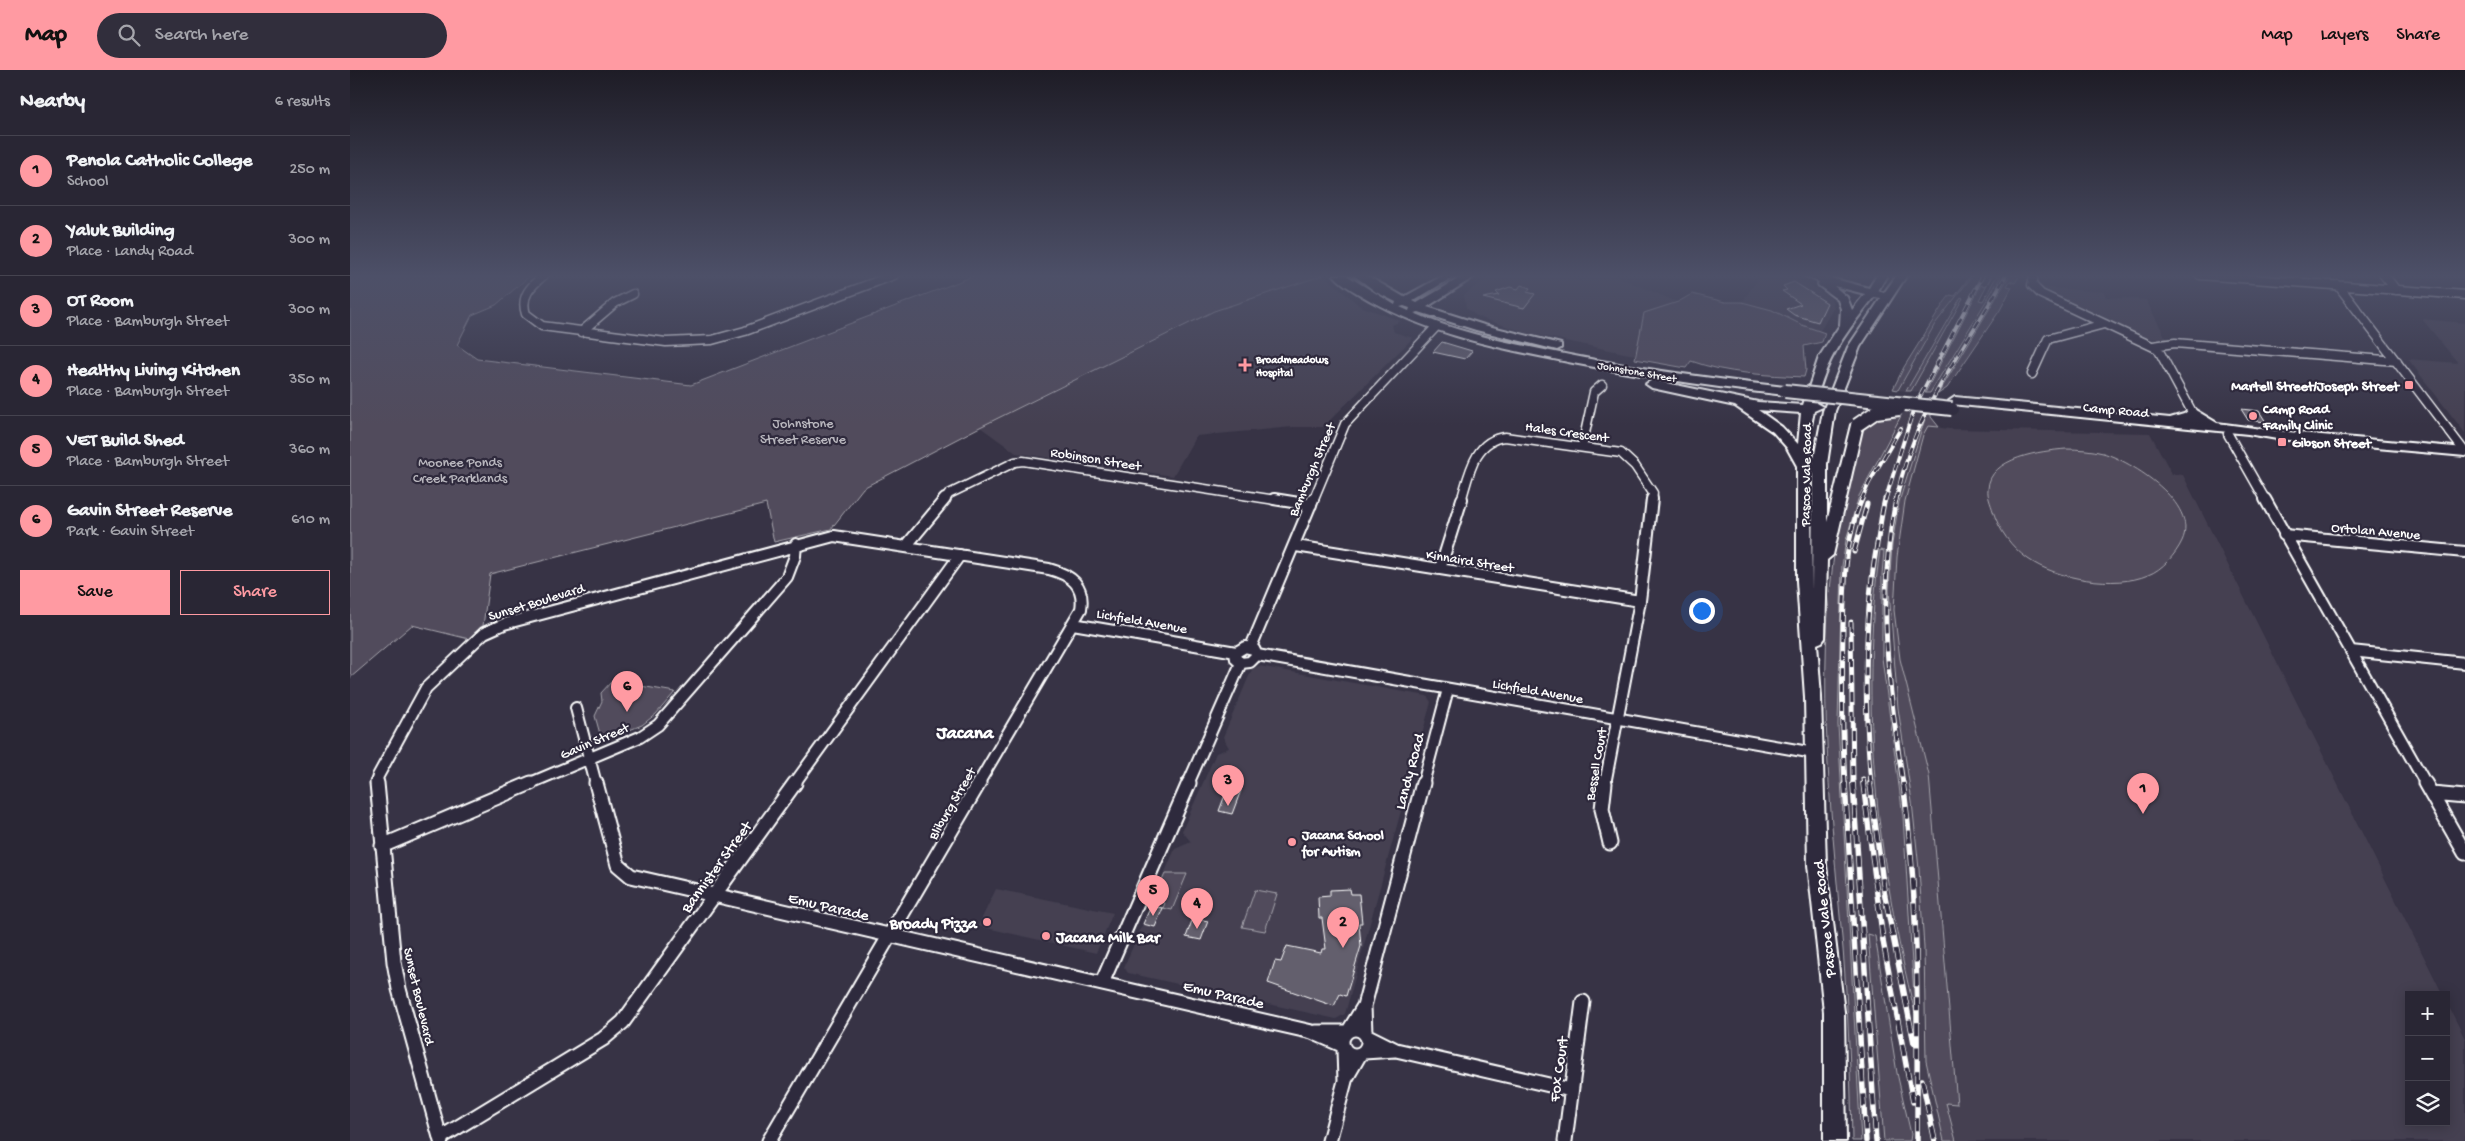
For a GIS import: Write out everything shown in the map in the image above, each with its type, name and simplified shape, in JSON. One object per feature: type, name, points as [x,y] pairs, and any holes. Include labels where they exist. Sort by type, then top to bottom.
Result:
[{"type":"main road","name":"Johnstone Street","points":[[1430,325],[1482,341],[1654,375],[1954,405]]},
{"type":"main road","name":"Johnstone Street","points":[[1471,325],[1499,333],[1646,365],[1786,387]]},
{"type":"main road","name":"Pascoe Vale Road","points":[[1835,1141],[1834,1012],[1817,865],[1813,697],[1804,581],[1803,465],[1804,430],[1818,373],[1844,325]]},
{"type":"main road","name":"Pascoe Vale Road","points":[[1813,697],[1820,580],[1820,464],[1829,412],[1854,347],[1869,325]]},
{"type":"main road","points":[[1499,333],[1519,342],[1556,351],[1560,354],[1558,357]]},
{"type":"main road","points":[[1482,341],[1518,355],[1719,399],[1763,405],[1808,408],[1824,404],[1836,393]]},
{"type":"main road","points":[[1719,399],[1750,410],[1771,424],[1790,442],[1803,465]]},
{"type":"main road","points":[[1820,580],[1857,425],[1866,416],[1884,410],[1936,411],[1954,405]]},
{"type":"main road","name":"Camp Road","points":[[1954,405],[2167,423],[2225,431]]},
{"type":"main road","name":"Camp Road","points":[[1954,405],[2465,452]]},
{"type":"main road","points":[[2167,423],[2181,420],[2192,412],[2207,423],[2225,431]]},
{"type":"street","points":[[541,325],[581,332],[666,342],[712,340],[761,325]]},
{"type":"street","points":[[581,332],[589,325]]},
{"type":"street","points":[[2032,374],[2040,363],[2044,344],[2048,339],[2100,325]]},
{"type":"street","points":[[2106,325],[2153,346],[2162,355],[2192,412]]},
{"type":"street","points":[[2369,325],[2465,452]]},
{"type":"street","name":"Bamburgh Street","points":[[1254,651],[1344,424],[1436,327]]},
{"type":"street","points":[[2153,346],[2163,343],[2176,343],[2397,361]]},
{"type":"street","points":[[1582,447],[1594,393],[1602,385]]},
{"type":"street","points":[[2225,431],[2465,853]]},
{"type":"street","name":"Hales Crescent","points":[[1440,569],[1476,454],[1494,438],[1505,437],[1621,452],[1636,466],[1653,492],[1640,601],[1618,719]]},
{"type":"street","name":"Robinson Street","points":[[907,545],[949,494],[1015,462],[1023,461],[1311,505]]},
{"type":"street","name":"Ortolan Avenue","points":[[2284,535],[2465,552]]},
{"type":"street","name":"Sunset Boulevard","points":[[441,1139],[399,989],[394,962],[376,787],[381,770],[422,693],[484,633],[504,624],[796,544],[834,536],[907,545],[960,555]]},
{"type":"street","name":"Gavin Street","points":[[382,846],[640,737],[666,718],[787,577],[792,566],[796,544]]},
{"type":"street","name":"Kinnaird Street","points":[[1296,546],[1640,601]]},
{"type":"street","name":"Bliburg Street","points":[[770,1141],[1081,610],[1083,595],[1076,581],[1068,575],[1050,569],[960,555]]},
{"type":"street","name":"Bannister Street","points":[[441,1139],[603,1039],[623,1022],[960,555]]},
{"type":"street","name":"Lichfield Avenue","points":[[1073,624],[1239,657]]},
{"type":"street","points":[[1102,983],[1239,657],[1241,648],[1254,651],[1250,662],[1239,657]]},
{"type":"street","name":"Lichfield Avenue","points":[[1254,651],[1448,689],[1814,753]]},
{"type":"street","points":[[2351,651],[2465,663]]},
{"type":"street","name":"Landy Road","points":[[1346,1039],[1364,1006],[1448,689]]},
{"type":"street","name":"Emu Parade","points":[[576,708],[614,854],[623,871],[643,880],[1346,1039]]},
{"type":"street","name":"Bessell Court","points":[[1610,843],[1602,812],[1606,775],[1618,719]]},
{"type":"street","points":[[2432,794],[2465,798]]},
{"type":"street","name":"Fox Court","points":[[1565,1141],[1584,1002]]},
{"type":"street","name":"Landy Road","points":[[1364,1006],[1366,1034]]},
{"type":"street","points":[[1329,1141],[1345,1081],[1346,1039],[1358,1029],[1396,1050],[1571,1090]]},
{"type":"street","points":[[1345,1081],[1368,1044],[1366,1034]]},
{"type":"street","points":[[1346,1039],[1352,1055],[1396,1050]]},
{"type":"shaded area","name":"Broadmeadows Hospital","points":[[1186,325],[1392,325],[1394,332],[1413,338],[1323,427],[1293,427],[1196,436],[1173,476],[1016,453],[980,427]]},
{"type":"shaded area","points":[[1502,325],[1642,325],[1636,355],[1527,333]]},
{"type":"shaded area","points":[[1802,325],[1824,325],[1820,331]]},
{"type":"shaded area","points":[[1934,325],[1944,325],[1906,391],[1898,390]]},
{"type":"shaded area","points":[[1948,325],[1960,325],[1925,393],[1911,391]]},
{"type":"shaded area","points":[[1972,325],[1981,325],[1938,394],[1930,393]]},
{"type":"shaded area","points":[[2115,325],[2159,325],[2167,340],[2143,338]]},
{"type":"shaded area","points":[[2427,325],[2465,325],[2465,433],[2408,359],[2458,363]]},
{"type":"shaded area","points":[[1904,410],[1927,412],[1899,502],[1892,544],[1890,617],[1898,708],[1912,802],[1919,869],[1924,948],[1926,1061],[1944,1141],[1910,1141],[1911,1134],[1897,1073],[1875,936],[1869,935],[1884,1141],[1861,1141],[1838,725],[1842,566],[1846,540],[1859,496]],"holes":[[[1884,551],[1882,575],[1882,658],[1903,816],[1914,1011],[1890,893],[1874,767],[1871,717],[1872,632]]]},
{"type":"shaded area","points":[[1928,426],[1949,429],[2150,433],[2172,474],[2183,475],[2441,991],[2405,991],[2405,1126],[2450,1126],[2450,1009],[2465,1039],[2465,1141],[1956,1141],[1946,1103],[1957,1104],[1929,775],[1900,659],[1894,610],[1897,557],[1905,501],[1923,435]]},
{"type":"shaded area","name":"Jacana School for Autism","points":[[1259,666],[1427,696],[1431,702],[1345,1014],[1336,1019],[1128,973],[1124,967],[1175,849],[1191,842],[1182,831],[1216,753],[1229,748],[1223,737],[1252,669]]},
{"type":"shaded area","points":[[996,889],[1113,913],[1096,953],[978,926]]},
{"type":"green space","points":[[350,325],[467,325],[457,345],[477,359],[691,385],[847,325],[1186,325],[980,427],[863,488],[831,529],[774,542],[766,504],[490,574],[483,626],[469,639],[412,625],[350,678]]},
{"type":"green space","points":[[1642,325],[1802,325],[1825,333],[1822,342],[1804,346],[1806,370],[1804,377],[1718,369],[1691,361],[1686,368],[1635,359]]},
{"type":"green space","points":[[1930,325],[1934,325],[1898,390],[1893,389],[1904,367]]},
{"type":"green space","points":[[1945,325],[1948,325],[1911,391],[1906,391]]},
{"type":"green space","points":[[1960,325],[1972,325],[1930,393],[1925,393]]},
{"type":"green space","points":[[1980,325],[1990,325],[1947,388],[1938,394]]},
{"type":"green space","points":[[1904,410],[1859,496],[1846,540],[1842,566],[1838,725],[1861,1141],[1852,1141],[1843,949],[1833,839],[1826,728],[1828,618],[1833,564],[1842,509],[1851,464],[1861,432],[1865,422]]},
{"type":"green space","points":[[1927,412],[1931,412],[1931,417],[1939,427],[1928,426],[1923,435],[1905,501],[1897,557],[1894,610],[1900,659],[1929,775],[1957,1104],[1946,1103],[1956,1141],[1944,1141],[1926,1061],[1924,948],[1919,869],[1912,802],[1898,708],[1889,590],[1892,544],[1899,502]]},
{"type":"green space","points":[[2080,449],[2103,453],[2130,465],[2160,486],[2172,499],[2181,513],[2185,527],[2182,541],[2172,556],[2153,573],[2135,579],[2120,581],[2086,580],[2070,577],[2040,566],[2028,559],[2006,538],[1989,500],[1988,489],[1991,478],[1997,470],[2018,458],[2031,454]]},
{"type":"green space","points":[[1880,550],[1884,551],[1882,575],[1882,658],[1903,816],[1915,1013],[1891,899],[1875,783],[1871,666]]},
{"type":"green space","points":[[612,681],[675,692],[656,714],[642,725],[602,741],[595,716],[602,701],[601,693]]},
{"type":"green space","points":[[1165,874],[1187,874],[1172,910],[1163,908],[1165,903],[1153,900]]},
{"type":"green space","points":[[1255,890],[1277,894],[1265,931],[1242,927]]},
{"type":"green space","points":[[1868,934],[1875,936],[1897,1073],[1911,1134],[1910,1141],[1884,1141]]},
{"type":"building","points":[[1442,342],[1472,351],[1465,359],[1433,352]]},
{"type":"building","name":"Camp Road Family Clinic","points":[[2241,409],[2259,411],[2266,422],[2248,420]]},
{"type":"building","points":[[1228,787],[1241,790],[1232,814],[1219,811]]},
{"type":"building","points":[[1350,889],[1351,894],[1359,894],[1362,923],[1359,923],[1361,946],[1346,996],[1340,994],[1334,1006],[1268,983],[1275,961],[1281,962],[1287,946],[1321,953],[1322,949],[1326,949],[1322,918],[1319,918],[1318,897],[1330,896],[1330,890]]},
{"type":"building","points":[[1151,906],[1163,908],[1155,927],[1143,924]]},
{"type":"building","points":[[1193,918],[1208,921],[1201,940],[1186,937]]},
{"type":"railway","points":[[1885,501],[1914,408],[1957,325]]},
{"type":"railway","points":[[1896,501],[1904,468],[1927,410],[1977,325]]},
{"type":"railway","points":[[1861,501],[1869,483],[1901,428]]},
{"type":"railway","points":[[1845,784],[1842,686],[1845,578],[1852,530],[1862,499]]},
{"type":"railway","points":[[1871,784],[1866,694],[1867,634],[1872,574],[1885,499]]},
{"type":"railway","points":[[1896,499],[1890,536],[1886,607],[1889,677],[1903,784]]},
{"type":"railway","points":[[1854,552],[1867,504]]},
{"type":"railway","points":[[1851,622],[1853,784]]},
{"type":"railway","points":[[1863,779],[1864,784]]},
{"type":"railway","points":[[1845,783],[1866,1141]]},
{"type":"railway","points":[[1853,783],[1876,1141]]},
{"type":"railway","points":[[1863,783],[1883,941],[1913,1102]]},
{"type":"railway","points":[[1870,783],[1884,891],[1914,1043]]},
{"type":"railway","points":[[1903,783],[1915,918],[1917,1141]]},
{"type":"railway","points":[[1922,1080],[1935,1141]]},
{"type":"place","name":"Broadmeadows Hospital","points":[[1245,365]]},
{"type":"place","name":"Martell Street/Joseph Street","points":[[2409,385]]},
{"type":"place","name":"Camp Road Family Clinic","points":[[2253,416]]},
{"type":"place","name":"Gibson Street","points":[[2282,442]]},
{"type":"place","name":"Gavin Street Reserve","points":[[627,712]]},
{"type":"place","name":"OT Room","points":[[1228,806]]},
{"type":"place","name":"Penola Catholic College","points":[[2143,814]]},
{"type":"place","name":"Jacana School for Autism","points":[[1292,842]]},
{"type":"place","name":"VET Build Shed","points":[[1153,916]]},
{"type":"place","name":"Broady Pizza","points":[[987,922]]},
{"type":"place","name":"Healthy Living Kitchen","points":[[1197,929]]},
{"type":"place","name":"Jacana Milk Bar","points":[[1046,936]]},
{"type":"place","name":"Yaluk Building","points":[[1343,948]]},
{"type":"district","name":"Jacana","points":[[965,731]]},
{"type":"park label","name":"Johnstone Street Reserve","points":[[803,430]]},
{"type":"park label","name":"Moonee Ponds Creek Parklands","points":[[460,470]]}]
